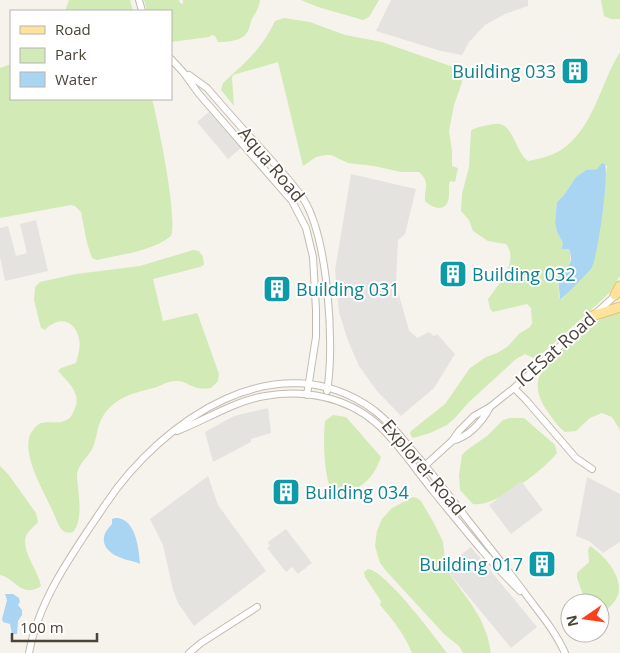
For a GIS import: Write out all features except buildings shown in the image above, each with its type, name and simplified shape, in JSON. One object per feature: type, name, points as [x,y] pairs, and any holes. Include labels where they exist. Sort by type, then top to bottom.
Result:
[{"type":"main road","points":[[618,294],[620,286]]},
{"type":"main road","points":[[592,316],[620,307]]},
{"type":"street","name":"Aqua Road","points":[[172,59],[199,94],[292,201],[306,228],[313,257],[316,310],[316,337],[307,395]]},
{"type":"street","name":"Aqua Road","points":[[183,72],[212,94],[294,185],[311,214],[321,246],[328,307],[330,348],[328,388],[325,397]]},
{"type":"street","name":"ICESat Road","points":[[418,472],[452,441],[474,416],[514,388],[618,294]]},
{"type":"street","name":"Explorer Road","points":[[29,653],[46,601],[114,491],[131,471],[148,453],[193,415],[247,390],[277,384],[328,388],[359,401],[384,418],[426,466],[550,626],[565,653]]},
{"type":"street","points":[[514,388],[576,458],[592,469]]},
{"type":"street","name":"Explorer Road","points":[[171,434],[251,399],[282,394],[325,397],[354,409],[376,423],[386,433],[484,554],[535,607]]},
{"type":"street","points":[[189,653],[201,643],[257,607]]},
{"type":"green space","points":[[69,0],[130,0],[133,10],[65,10]]},
{"type":"green space","points":[[144,0],[179,0],[183,4],[183,0],[260,0],[246,34],[239,39],[231,41],[218,42],[215,36],[212,35],[172,42],[172,10],[147,10]]},
{"type":"green space","points":[[301,0],[379,0],[369,17],[363,20]]},
{"type":"green space","points":[[601,0],[620,0],[620,19],[611,19],[604,16]]},
{"type":"green space","points":[[284,18],[310,22],[345,35],[382,42],[459,69],[462,82],[454,105],[449,131],[452,166],[458,168],[455,182],[450,181],[448,201],[444,207],[437,208],[425,201],[426,182],[419,172],[401,172],[348,163],[331,155],[316,157],[303,166],[278,62],[233,75],[234,106],[221,90],[223,83],[258,48],[275,21]]},
{"type":"green space","points":[[620,52],[620,276],[610,292],[602,300],[543,353],[533,358],[525,354],[516,359],[447,425],[413,438],[410,434],[411,431],[445,404],[470,368],[486,357],[507,347],[520,333],[530,327],[532,323],[531,308],[527,304],[493,312],[490,309],[488,299],[506,273],[509,265],[510,251],[506,244],[488,241],[473,231],[469,220],[461,211],[462,194],[469,167],[471,131],[487,125],[500,124],[512,135],[521,153],[528,161],[553,154],[572,141],[589,118]],"holes":[[[603,163],[607,166],[598,240],[592,266],[561,300],[559,297],[558,275],[565,270],[571,258],[569,249],[561,249],[563,243],[555,223],[557,202],[576,177],[586,170],[597,169]]]},
{"type":"green space","points":[[10,64],[10,100],[152,100],[170,191],[172,210],[171,236],[145,249],[97,260],[92,258],[81,212],[75,206],[71,205],[0,218],[0,68]]},
{"type":"green space","points":[[193,250],[199,251],[203,257],[204,265],[153,279],[163,321],[197,313],[219,374],[218,381],[211,388],[203,389],[182,382],[171,381],[131,394],[112,406],[102,418],[93,447],[79,468],[77,476],[80,505],[78,520],[73,532],[66,532],[59,525],[36,476],[28,447],[29,438],[35,427],[39,424],[64,421],[72,414],[77,399],[76,394],[58,371],[61,368],[76,363],[80,342],[74,327],[65,322],[55,323],[45,330],[41,328],[34,300],[35,287],[40,282],[76,274],[140,266]]},
{"type":"green space","points":[[612,313],[620,313],[620,430],[612,417],[602,413],[590,418],[576,431],[565,432],[548,412],[541,400],[538,381],[541,373],[553,358],[585,330]]},
{"type":"green space","points":[[333,415],[346,417],[381,457],[376,469],[367,481],[338,501],[329,486],[324,451],[325,421]]},
{"type":"green space","points":[[524,418],[555,445],[557,453],[530,478],[505,494],[482,504],[473,504],[460,490],[459,475],[462,455],[487,436],[503,420]]},
{"type":"green space","points":[[0,466],[36,513],[38,522],[28,532],[25,540],[27,553],[41,586],[34,589],[24,589],[0,575]]},
{"type":"green space","points":[[413,497],[421,501],[435,525],[443,542],[446,569],[481,620],[491,653],[463,653],[459,646],[445,635],[380,563],[375,546],[377,531],[382,519],[392,508]]},
{"type":"green space","points":[[590,546],[600,554],[610,565],[617,577],[619,590],[617,598],[610,606],[610,593],[582,593],[577,573],[589,562],[588,550]]},
{"type":"green space","points":[[368,569],[376,572],[386,580],[447,653],[412,653],[390,616],[380,605],[381,601],[365,577],[364,572]]},
{"type":"shaded area","points":[[391,0],[528,0],[528,6],[505,14],[485,25],[469,42],[462,55],[441,51],[376,31]]},
{"type":"shaded area","points":[[209,112],[241,148],[228,159],[197,122]]},
{"type":"shaded area","points":[[351,174],[416,189],[405,234],[398,240],[396,285],[409,330],[417,338],[429,332],[434,336],[437,334],[455,354],[434,388],[401,416],[377,391],[359,366],[348,341],[339,312],[335,270]]},
{"type":"shaded area","points":[[36,220],[48,271],[5,281],[0,257],[0,228],[8,226],[16,256],[27,253],[20,224]]},
{"type":"shaded area","points":[[268,408],[271,433],[251,439],[251,442],[213,462],[205,432],[234,416]]},
{"type":"shaded area","points":[[208,476],[218,505],[266,571],[194,626],[178,603],[173,590],[163,545],[150,519]]},
{"type":"shaded area","points":[[587,477],[620,494],[620,542],[603,553],[589,541],[576,536]]},
{"type":"shaded area","points":[[521,481],[543,510],[511,534],[489,505]]},
{"type":"shaded area","points":[[286,529],[312,563],[298,574],[292,567],[286,572],[267,548],[270,546],[268,542]]},
{"type":"shaded area","points":[[471,547],[537,627],[511,648],[445,568]]},
{"type":"water","points":[[602,163],[605,164],[606,183],[600,232],[592,267],[560,300],[558,275],[571,262],[571,255],[569,249],[561,249],[563,243],[555,223],[557,202],[576,177],[586,170],[597,169]]},
{"type":"water","points":[[112,519],[122,519],[132,528],[139,551],[140,564],[117,556],[108,550],[105,545],[104,535],[112,524]]},
{"type":"water","points":[[5,594],[13,594],[19,598],[20,602],[18,605],[22,610],[22,615],[18,621],[17,634],[12,634],[10,624],[3,622],[2,619],[7,600]]},
{"type":"place","name":"Building 033","points":[[575,71]]},
{"type":"place","name":"Building 032","points":[[453,274]]},
{"type":"place","name":"Building 031","points":[[277,289]]},
{"type":"place","name":"Building 034","points":[[286,492]]},
{"type":"place","name":"Building 017","points":[[542,564]]}]
